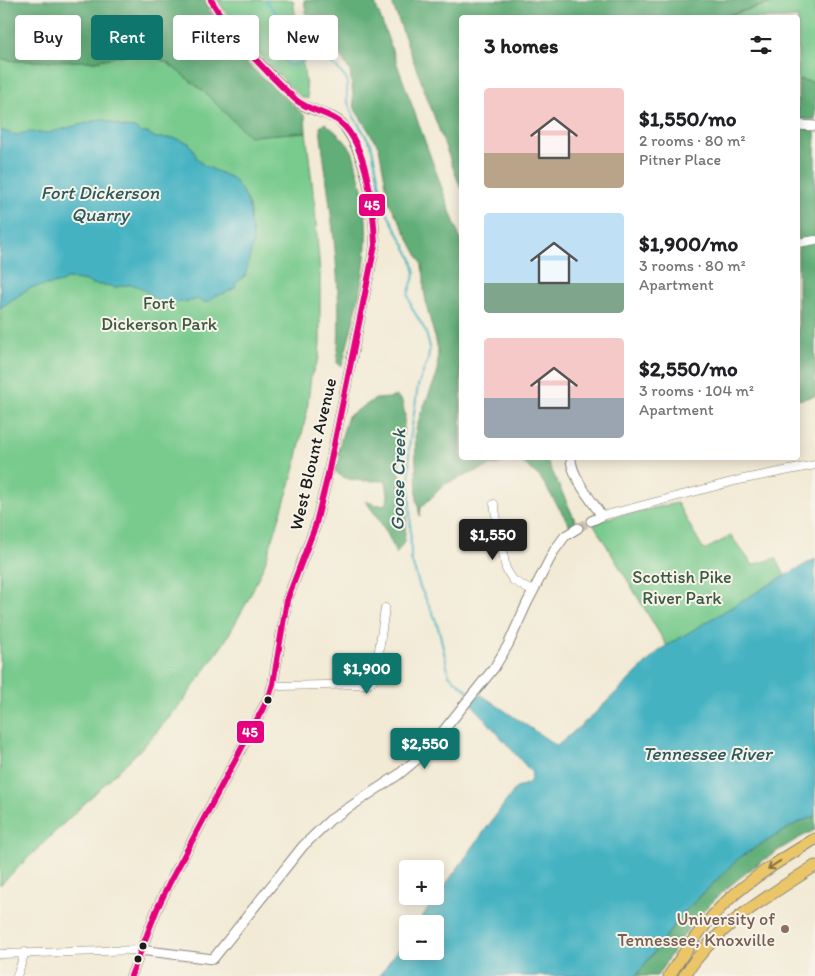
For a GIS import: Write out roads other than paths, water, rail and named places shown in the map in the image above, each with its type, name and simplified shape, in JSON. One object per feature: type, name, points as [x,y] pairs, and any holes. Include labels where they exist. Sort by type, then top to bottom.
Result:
[{"type":"main road","points":[[669,976],[694,938],[727,901],[762,872],[815,840]]},
{"type":"main road","points":[[684,976],[698,955],[726,927],[754,905],[815,866]]},
{"type":"street","name":"West Blount Avenue","points":[[131,976],[140,950],[170,882],[264,708],[273,684],[287,600],[315,527],[327,478],[375,245],[374,223],[364,170],[358,148],[344,125],[301,104],[252,55],[234,34],[212,0]]},
{"type":"street","points":[[800,125],[815,126]]},
{"type":"street","points":[[800,243],[815,240]]},
{"type":"street","points":[[571,460],[576,476],[602,516]]},
{"type":"street","points":[[591,521],[602,516],[739,480],[815,465]]},
{"type":"street","points":[[494,504],[506,569],[513,580],[533,592]]},
{"type":"street","points":[[0,954],[140,950],[213,959],[303,846],[330,820],[398,774],[428,751],[494,668],[508,645],[533,592],[559,544],[566,536],[578,528]]},
{"type":"street","points":[[273,684],[280,686],[369,684],[375,678],[385,608]]},
{"type":"street","points":[[17,976],[25,952]]},
{"type":"water","name":"Fort Dickerson Quarry","points":[[102,119],[123,127],[134,128],[156,138],[174,138],[189,143],[197,159],[205,166],[232,178],[240,188],[247,200],[250,211],[253,244],[245,276],[235,284],[235,288],[215,296],[207,302],[197,299],[164,305],[136,286],[130,285],[113,288],[112,286],[91,284],[87,281],[66,279],[62,282],[30,288],[0,308],[0,130],[17,135],[27,132],[48,133]]},
{"type":"water","name":"Tennessee River","points":[[815,559],[815,816],[797,823],[740,857],[684,912],[636,976],[379,976],[399,948],[399,960],[444,960],[444,915],[424,915],[431,905],[444,905],[444,887],[515,789],[530,782],[532,773],[471,703],[480,694],[557,746],[593,715],[661,649]]},
{"type":"waterway","points":[[265,0],[281,23],[283,32],[282,52],[285,61],[288,65],[295,65],[304,61]]},
{"type":"waterway","name":"Goose Creek","points":[[327,60],[338,69],[347,80],[347,100],[354,117],[371,144],[385,209],[411,257],[415,273],[408,295],[412,308],[425,330],[430,347],[428,359],[418,386],[409,447],[411,559],[420,587],[435,618],[449,675],[468,691]]},
{"type":"tunnel","points":[[578,528],[591,521]]},
{"type":"place","name":"University of Tennessee, Knoxville","points":[[785,929]]},
{"type":"park label","name":"Fort Dickerson Park","points":[[159,313]]},
{"type":"park label","name":"Scottish Pike River Park","points":[[682,587]]}]
